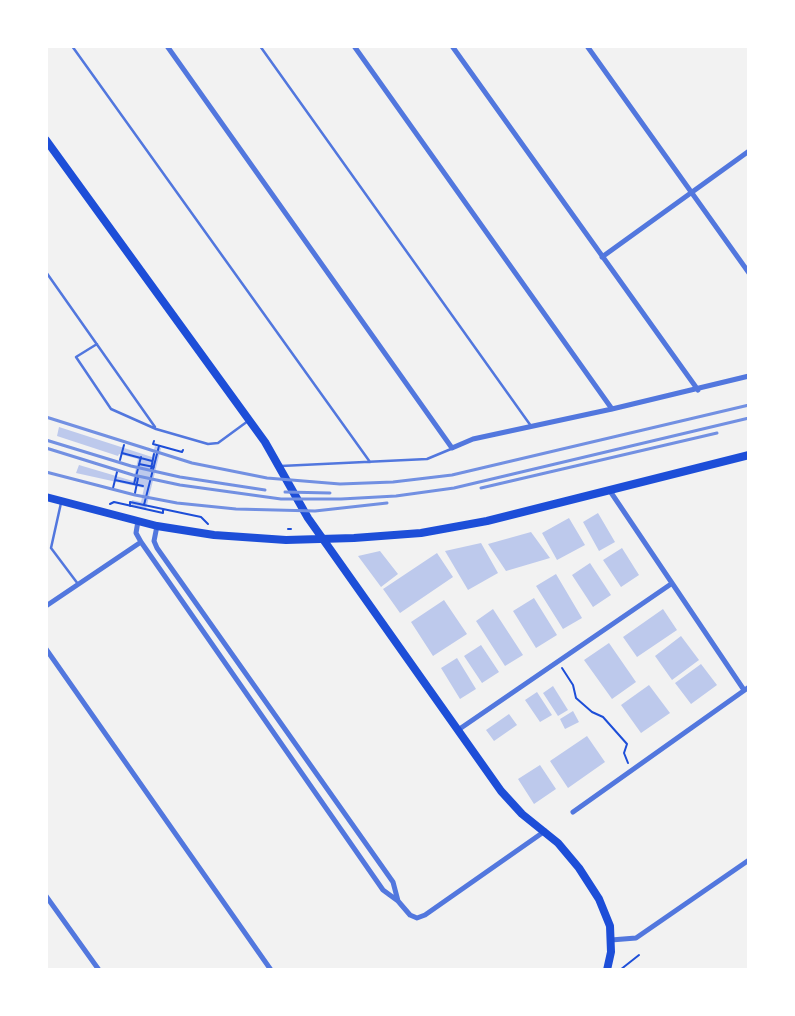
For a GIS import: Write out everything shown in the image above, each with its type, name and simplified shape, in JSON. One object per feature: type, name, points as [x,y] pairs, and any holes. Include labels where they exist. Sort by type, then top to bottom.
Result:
[{"type":"main road","points":[[46,140],[265,442],[308,518],[510,802],[569,854],[600,899],[610,926],[612,940],[607,970]]},
{"type":"main road","points":[[46,497],[157,526],[249,538],[323,539],[388,536],[445,529],[610,491],[749,455]]},
{"type":"street","points":[[167,46],[452,448],[466,441],[698,390],[749,376]]},
{"type":"street","points":[[354,46],[612,409]]},
{"type":"street","points":[[452,46],[698,390]]},
{"type":"street","points":[[587,46],[749,273]]},
{"type":"street","points":[[602,257],[749,151]]},
{"type":"street","points":[[573,812],[746,689],[671,584],[610,491]]},
{"type":"street","points":[[138,521],[136,533],[141,542],[383,890],[398,901],[406,912],[416,918],[425,915],[545,832]]},
{"type":"street","points":[[157,526],[154,541],[392,882],[398,901]]},
{"type":"street","points":[[46,606],[141,542],[148,543],[154,541]]},
{"type":"street","points":[[458,730],[556,661],[671,584]]},
{"type":"street","points":[[46,650],[271,970]]},
{"type":"street","points":[[612,940],[636,938],[749,860]]},
{"type":"street","points":[[46,896],[98,970]]},
{"type":"lane","points":[[72,46],[370,462]]},
{"type":"lane","points":[[260,46],[531,427]]},
{"type":"lane","points":[[46,272],[156,428]]},
{"type":"lane","points":[[97,344],[76,357],[111,409],[156,428],[213,444],[248,421]]},
{"type":"lane","points":[[279,469],[427,459],[436,457],[452,448]]},
{"type":"lane","points":[[62,502],[51,548],[78,584]]},
{"type":"path","points":[[154,441],[153,444],[159,446],[182,452],[183,450]]},
{"type":"path","points":[[120,460],[124,445]]},
{"type":"path","points":[[144,505],[159,446]]},
{"type":"path","points":[[122,453],[152,461]]},
{"type":"path","points":[[150,468],[154,454]]},
{"type":"path","points":[[135,493],[141,457]]},
{"type":"path","points":[[139,464],[154,467]]},
{"type":"path","points":[[113,488],[117,472]]},
{"type":"path","points":[[135,484],[138,478]]},
{"type":"path","points":[[115,480],[143,486]]},
{"type":"path","points":[[110,505],[114,502],[162,513],[163,510]]},
{"type":"path","points":[[130,506],[130,502],[201,517],[208,524]]},
{"type":"path","points":[[556,661],[571,681],[576,698],[592,712],[603,717],[627,744],[624,753],[632,770]]},
{"type":"path","points":[[620,969],[639,955]]},
{"type":"building","points":[[59,427],[152,457],[155,446],[161,448],[146,509],[131,506],[132,500],[141,502],[144,488],[76,473],[79,465],[133,481],[138,459],[119,454],[118,456],[57,436]]},
{"type":"building","points":[[598,513],[615,542],[599,551],[583,522]]},
{"type":"building","points":[[569,518],[585,545],[557,560],[542,533]]},
{"type":"building","points":[[531,532],[550,558],[506,571],[488,544]]},
{"type":"building","points":[[481,543],[498,573],[468,590],[445,551]]},
{"type":"building","points":[[622,548],[639,575],[621,587],[603,560]]},
{"type":"building","points":[[380,551],[398,574],[381,587],[358,556]]},
{"type":"building","points":[[437,553],[453,577],[400,613],[383,589]]},
{"type":"building","points":[[590,563],[611,595],[593,607],[572,575]]},
{"type":"building","points":[[556,574],[582,618],[563,629],[536,586]]},
{"type":"building","points":[[534,598],[557,635],[536,648],[513,611]]},
{"type":"building","points":[[444,600],[467,634],[433,656],[411,622]]},
{"type":"building","points":[[493,609],[523,655],[505,666],[476,621]]},
{"type":"building","points":[[663,609],[677,630],[637,657],[623,637]]},
{"type":"building","points":[[681,636],[699,660],[672,680],[655,656]]},
{"type":"building","points":[[609,643],[636,682],[612,699],[584,660]]},
{"type":"building","points":[[481,645],[499,672],[482,683],[464,656]]},
{"type":"building","points":[[457,658],[476,689],[460,699],[441,668]]},
{"type":"building","points":[[701,664],[717,685],[691,704],[675,683]]},
{"type":"building","points":[[649,685],[670,713],[641,733],[621,705]]},
{"type":"building","points":[[553,686],[568,710],[558,716],[543,693]]},
{"type":"building","points":[[537,692],[552,715],[540,722],[525,700]]},
{"type":"building","points":[[573,711],[579,722],[565,729],[560,719]]},
{"type":"building","points":[[509,714],[517,725],[494,741],[486,730]]},
{"type":"building","points":[[587,736],[605,762],[568,788],[550,761]]},
{"type":"building","points":[[540,765],[556,789],[534,804],[518,779]]},
{"type":"railway","points":[[46,417],[192,463],[267,478],[340,484],[393,482],[452,475],[749,405]]},
{"type":"railway","points":[[46,448],[133,475],[180,485],[281,499],[341,499],[396,496],[454,488],[749,418]]},
{"type":"railway","points":[[481,488],[717,433]]},
{"type":"railway","points":[[46,440],[131,466],[180,477],[265,490]]},
{"type":"railway","points":[[46,472],[135,495],[177,503],[236,509],[315,511],[387,503]]},
{"type":"railway","points":[[285,492],[330,493]]}]
